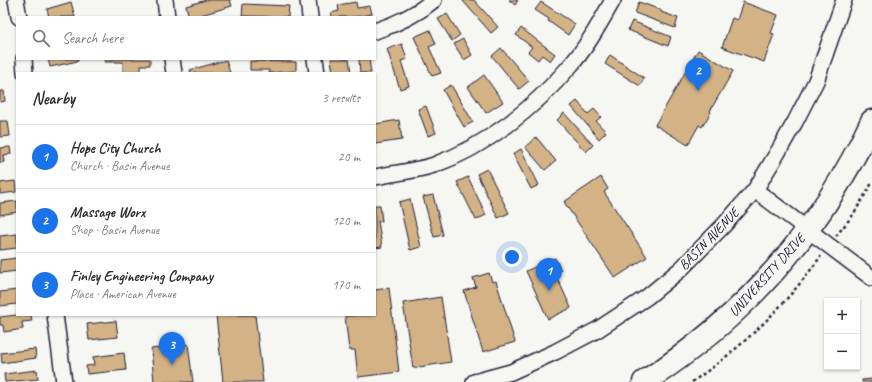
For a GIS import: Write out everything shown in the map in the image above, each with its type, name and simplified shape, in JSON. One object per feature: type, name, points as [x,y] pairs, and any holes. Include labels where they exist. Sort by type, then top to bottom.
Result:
[{"type":"main road","name":"UNIVERSITY DRIVE","points":[[644,382],[694,347],[737,310],[776,270],[809,230],[842,179],[872,121]]},
{"type":"street","points":[[16,0],[18,16]]},
{"type":"street","points":[[165,0],[167,16]]},
{"type":"street","points":[[308,0],[310,16]]},
{"type":"street","points":[[376,31],[400,22],[434,0]]},
{"type":"street","points":[[376,177],[432,165],[461,154],[490,136],[522,113],[547,92],[571,65],[597,28],[613,0]]},
{"type":"street","name":"BASIN AVENUE","points":[[474,382],[510,372],[555,352],[597,330],[647,297],[681,269],[724,225],[755,190],[778,152],[816,81],[844,0]]},
{"type":"street","points":[[24,60],[25,72]]},
{"type":"street","points":[[172,60],[174,72]]},
{"type":"street","points":[[315,60],[317,72]]},
{"type":"street","points":[[755,190],[872,278]]},
{"type":"street","points":[[56,316],[64,382]]},
{"type":"path","points":[[692,382],[733,351],[769,319],[798,288],[853,215],[872,183]]},
{"type":"building","points":[[206,0],[230,0],[232,6],[197,16],[189,16],[186,6]]},
{"type":"building","points":[[474,0],[498,27],[491,33],[463,1]]},
{"type":"building","points":[[509,0],[518,0],[515,5]]},
{"type":"building","points":[[71,2],[75,16],[49,16],[47,9]]},
{"type":"building","points":[[356,2],[357,8],[370,6],[372,14],[360,16],[332,16],[331,13],[339,11],[338,5]]},
{"type":"building","points":[[541,2],[575,24],[568,35],[548,21],[549,19],[535,10]]},
{"type":"building","points":[[639,2],[678,18],[675,28],[635,13]]},
{"type":"building","points":[[743,2],[778,15],[771,33],[774,34],[764,62],[722,47],[732,18],[737,20]]},
{"type":"building","points":[[243,4],[289,6],[288,16],[242,16]]},
{"type":"building","points":[[447,14],[460,35],[452,41],[438,19]]},
{"type":"building","points":[[632,21],[671,37],[668,46],[628,30]]},
{"type":"building","points":[[521,28],[555,54],[550,61],[542,55],[538,60],[528,52],[532,47],[516,35]]},
{"type":"building","points":[[430,30],[436,44],[429,47],[441,73],[432,76],[414,37]]},
{"type":"building","points":[[463,39],[472,55],[464,60],[454,44]]},
{"type":"building","points":[[402,44],[407,59],[401,61],[409,86],[400,89],[387,49]]},
{"type":"building","points":[[501,48],[529,81],[519,89],[492,56]]},
{"type":"building","points":[[698,50],[733,71],[702,127],[699,125],[688,145],[655,125]]},
{"type":"building","points":[[610,55],[644,78],[640,86],[605,64]]},
{"type":"building","points":[[48,60],[78,60],[78,61],[50,67]]},
{"type":"building","points":[[105,60],[150,60],[150,65],[141,65],[141,72],[123,72],[123,62],[105,62]]},
{"type":"building","points":[[226,60],[230,72],[191,72],[190,70]]},
{"type":"building","points":[[331,60],[349,60],[351,72],[333,72]]},
{"type":"building","points":[[359,60],[369,60],[371,72],[360,72]]},
{"type":"building","points":[[250,61],[296,62],[296,71],[269,72],[269,70],[250,70]]},
{"type":"building","points":[[484,75],[503,102],[486,113],[468,87]]},
{"type":"building","points":[[451,85],[473,122],[464,127],[443,90]]},
{"type":"building","points":[[0,91],[4,91],[5,101],[0,102]]},
{"type":"building","points":[[577,101],[588,114],[594,109],[601,117],[596,121],[606,132],[599,139],[571,106]]},
{"type":"building","points":[[426,106],[436,133],[428,136],[418,109]]},
{"type":"building","points":[[564,113],[593,145],[586,152],[557,120]]},
{"type":"building","points":[[399,120],[402,140],[376,144],[376,124]]},
{"type":"building","points":[[0,121],[8,121],[10,136],[0,137]]},
{"type":"building","points":[[536,137],[556,161],[545,170],[525,147]]},
{"type":"building","points":[[10,147],[11,154],[3,155],[4,162],[0,163],[0,148]]},
{"type":"building","points":[[521,149],[539,185],[531,189],[513,154]]},
{"type":"building","points":[[487,169],[509,213],[498,218],[477,174]]},
{"type":"building","points":[[468,177],[486,215],[476,220],[457,182]]},
{"type":"building","points":[[601,177],[608,189],[604,192],[647,257],[615,278],[564,202]]},
{"type":"building","points":[[15,181],[16,192],[0,194],[0,183]]},
{"type":"building","points":[[433,195],[443,235],[434,237],[423,197]]},
{"type":"building","points":[[410,199],[421,247],[410,250],[399,202]]},
{"type":"building","points":[[16,201],[16,212],[0,215],[0,203]]},
{"type":"building","points":[[376,205],[380,205],[382,221],[378,221],[382,247],[376,248]]},
{"type":"building","points":[[16,234],[16,248],[0,250],[0,236]]},
{"type":"building","points":[[16,258],[16,271],[0,273],[0,260]]},
{"type":"building","points":[[555,258],[561,270],[555,273],[571,308],[548,319],[526,271]]},
{"type":"building","points":[[489,273],[492,282],[496,281],[515,342],[483,352],[464,291],[476,287],[473,278]]},
{"type":"building","points":[[389,288],[399,372],[358,377],[355,350],[349,350],[345,316],[376,316],[376,290]]},
{"type":"building","points":[[16,290],[16,304],[0,306],[0,292]]},
{"type":"building","points":[[441,297],[451,362],[413,368],[403,303]]},
{"type":"building","points":[[16,315],[31,316],[32,321],[22,322],[23,329],[4,332],[3,325],[0,325],[0,317]]},
{"type":"building","points":[[216,316],[255,316],[263,382],[223,382]]},
{"type":"building","points":[[116,321],[118,337],[89,340],[87,324]]},
{"type":"building","points":[[188,344],[193,382],[154,382],[151,349]]},
{"type":"building","points":[[35,349],[36,358],[2,363],[1,353]]},
{"type":"building","points":[[124,353],[126,370],[87,374],[86,366],[94,365],[93,357]]},
{"type":"building","points":[[37,370],[38,379],[5,382],[4,374]]},
{"type":"building","points":[[872,379],[872,382],[862,382],[862,380]]},
{"type":"place","name":"Massage Worx","points":[[698,91]]},
{"type":"place","name":"Hope City Church","points":[[549,291]]},
{"type":"place","name":"Finley Engineering Company","points":[[172,365]]}]
